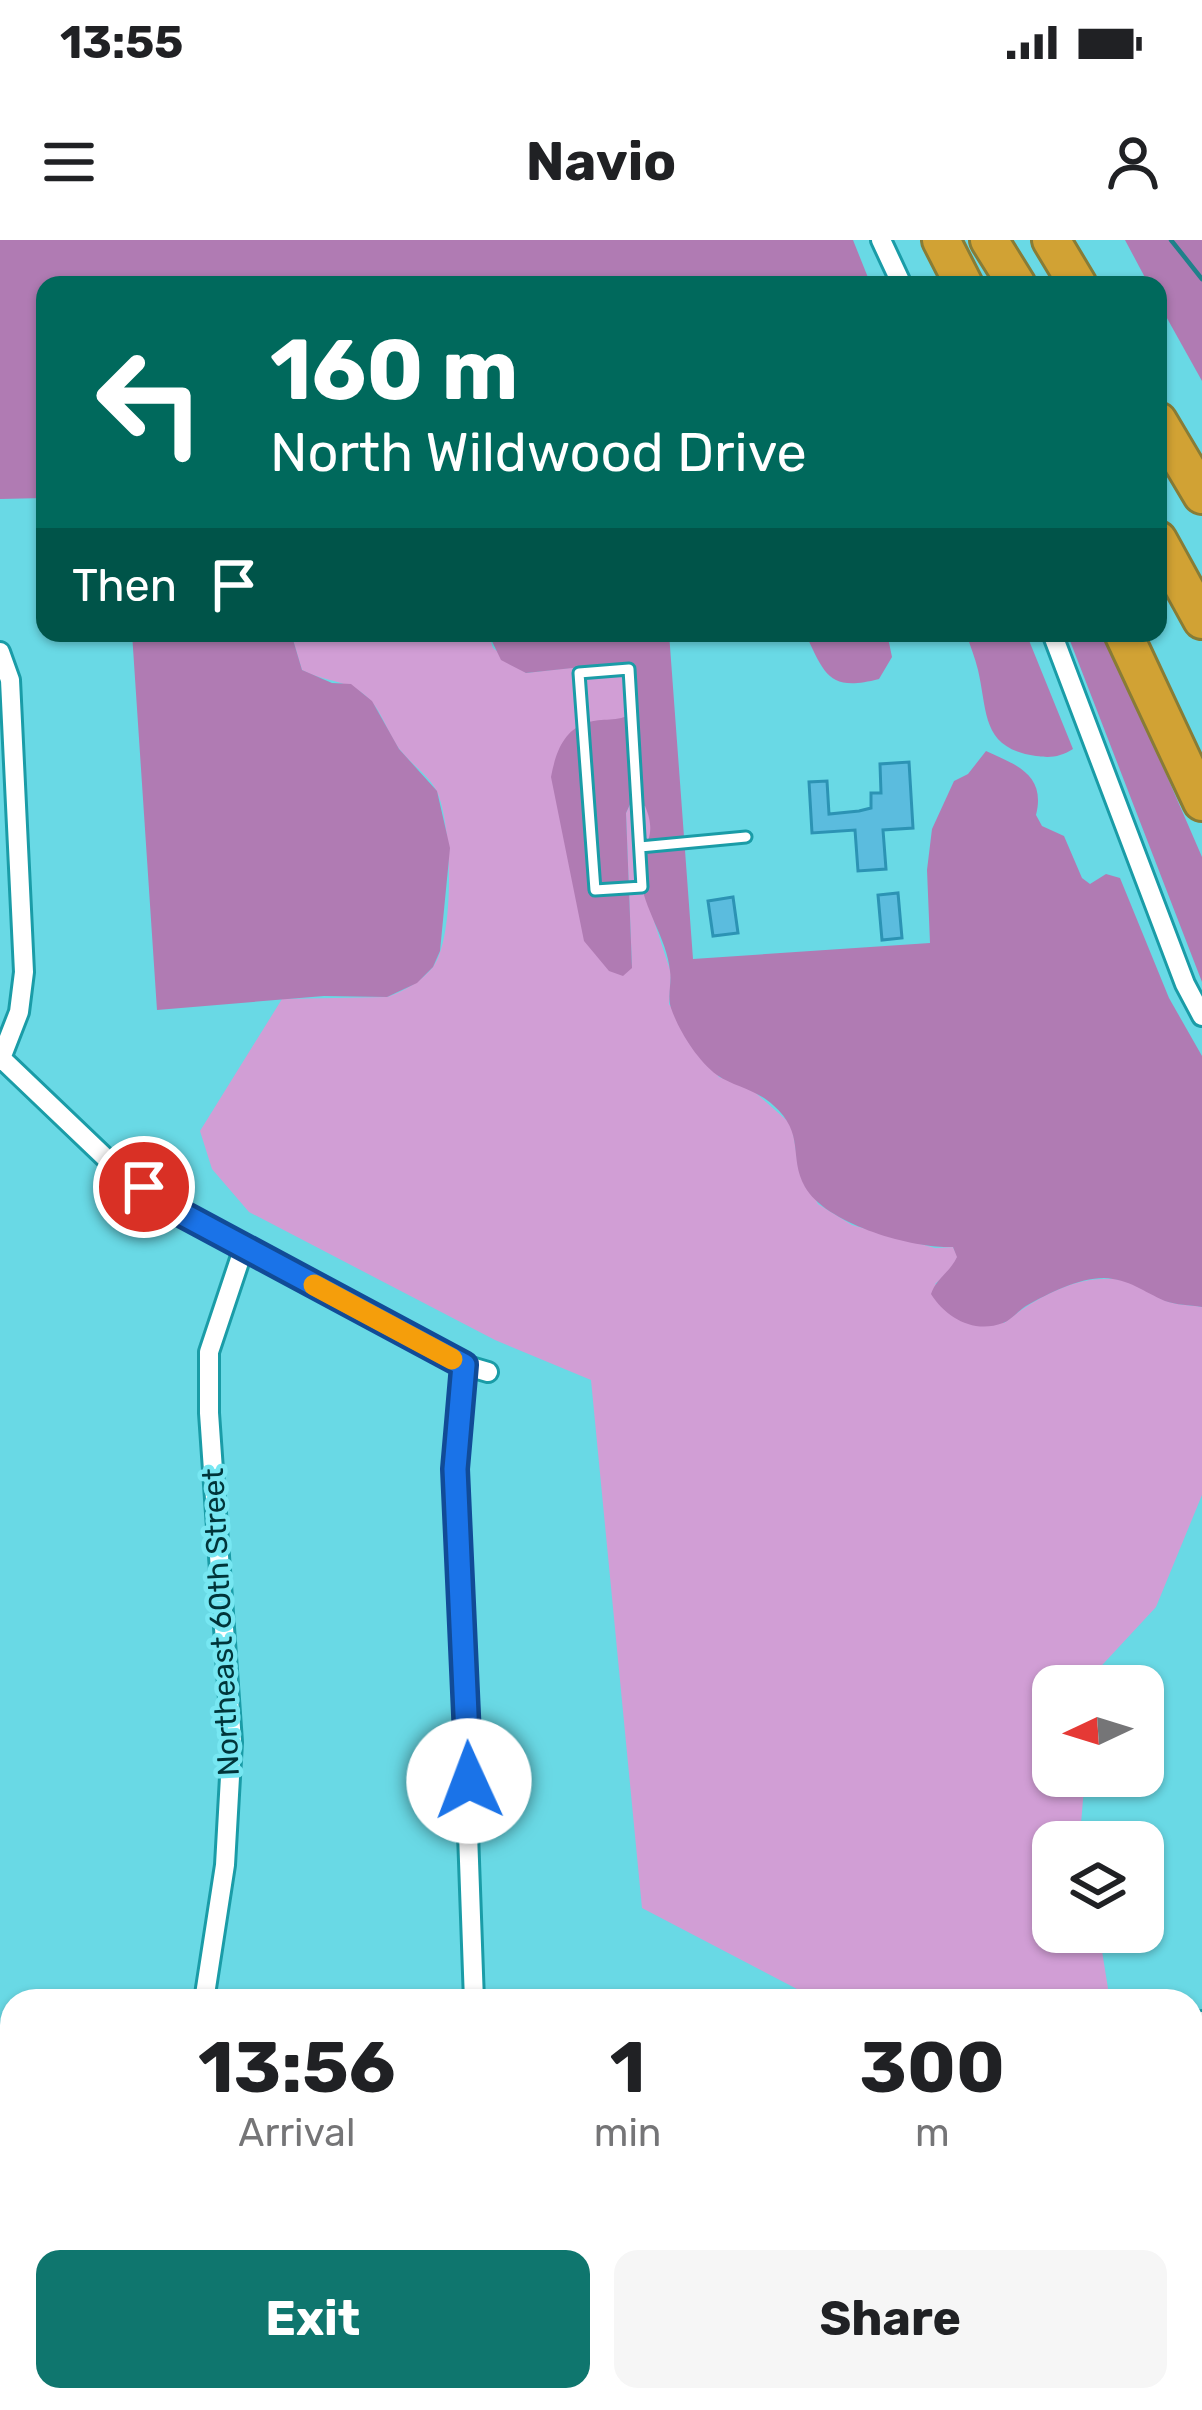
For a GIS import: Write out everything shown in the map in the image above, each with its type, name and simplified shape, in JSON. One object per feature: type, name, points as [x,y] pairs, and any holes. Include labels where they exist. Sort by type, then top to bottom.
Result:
[{"type":"highway","points":[[941,240],[959,276]]},
{"type":"highway","points":[[989,240],[1011,276]]},
{"type":"highway","points":[[1051,240],[1073,276]]},
{"type":"highway","points":[[1167,436],[1202,495]]},
{"type":"highway","points":[[1167,556],[1202,620]]},
{"type":"highway","points":[[1127,642],[1202,802]]},
{"type":"street","points":[[881,240],[898,276]]},
{"type":"street","points":[[1055,642],[1185,983],[1202,1016]]},
{"type":"street","points":[[0,652],[10,680],[25,940],[19,1012],[0,1059],[112,1164],[175,1210],[464,1365],[488,1372]]},
{"type":"street","name":"Northeast 60th Street","points":[[206,1989],[225,1865],[232,1742],[209,1352],[244,1247]]},
{"type":"street","points":[[464,1365],[455,1469],[474,1989]]},
{"type":"lane","points":[[628,669],[640,847],[642,887],[595,890],[579,673],[628,669]]},
{"type":"lane","points":[[640,847],[746,837]]},
{"type":"shaded area","points":[[0,240],[853,240],[867,276],[36,276],[36,498],[0,499]]},
{"type":"shaded area","points":[[1125,240],[1202,240],[1202,381],[1167,318],[1167,276],[1144,276]]},
{"type":"shaded area","points":[[133,642],[294,642],[302,670],[332,683],[351,684],[372,701],[399,749],[437,791],[450,848],[440,951],[433,967],[417,983],[387,997],[324,996],[157,1010]]},
{"type":"shaded area","points":[[294,642],[491,642],[526,673],[628,661],[633,713],[622,720],[585,723],[632,968],[626,813],[631,802],[646,806],[652,821],[654,921],[671,973],[669,1004],[719,1077],[749,1087],[792,1125],[798,1164],[818,1204],[852,1225],[935,1248],[953,1247],[958,1257],[935,1284],[1004,1323],[1050,1293],[1103,1279],[1139,1285],[1168,1302],[1202,1307],[1202,1495],[1156,1607],[1102,1665],[1032,1665],[1032,1797],[1083,1797],[1081,1821],[1032,1821],[1032,1953],[1102,1953],[1108,1989],[797,1989],[642,1908],[591,1380],[495,1340],[249,1212],[212,1169],[200,1131],[282,999],[387,997],[418,981],[440,952],[448,908],[448,856],[443,810],[435,788],[397,746],[368,698],[302,670]]},
{"type":"shaded area","points":[[492,642],[670,642],[693,959],[930,943],[927,870],[932,829],[954,781],[968,774],[986,751],[1026,773],[1037,790],[1036,815],[1042,826],[1064,836],[1082,878],[1090,884],[1106,874],[1120,878],[1169,998],[1202,1056],[1202,1307],[1165,1301],[1136,1286],[1104,1278],[1074,1283],[1044,1296],[1003,1323],[971,1325],[953,1317],[931,1294],[957,1257],[953,1247],[916,1244],[872,1232],[816,1200],[800,1176],[793,1136],[783,1116],[766,1099],[710,1069],[674,1017],[668,959],[640,875],[650,828],[645,806],[631,802],[626,813],[632,968],[623,976],[609,971],[584,941],[551,777],[571,732],[586,723],[633,713],[628,662],[526,673],[501,660]]},
{"type":"shaded area","points":[[810,642],[889,642],[892,657],[879,679],[849,683],[824,669]]},
{"type":"shaded area","points":[[969,642],[1030,642],[1073,749],[1036,756],[1005,745],[990,726]]},
{"type":"shaded area","points":[[1070,642],[1109,642],[1202,857],[1202,982]]},
{"type":"building","points":[[909,762],[913,828],[883,830],[886,869],[858,871],[855,830],[812,833],[809,782],[827,781],[829,814],[859,811],[871,808],[871,793],[881,793],[880,764]]},
{"type":"building","points":[[898,893],[902,938],[882,940],[878,895]]},
{"type":"building","points":[[733,897],[738,933],[713,936],[708,901]]},
{"type":"waterway","points":[[1171,240],[1202,279]]},
{"type":"slow traffic","points":[[314,1285],[452,1359]]},
{"type":"route","points":[[144,1187],[175,1210],[464,1365],[455,1469],[469,1781]]}]
